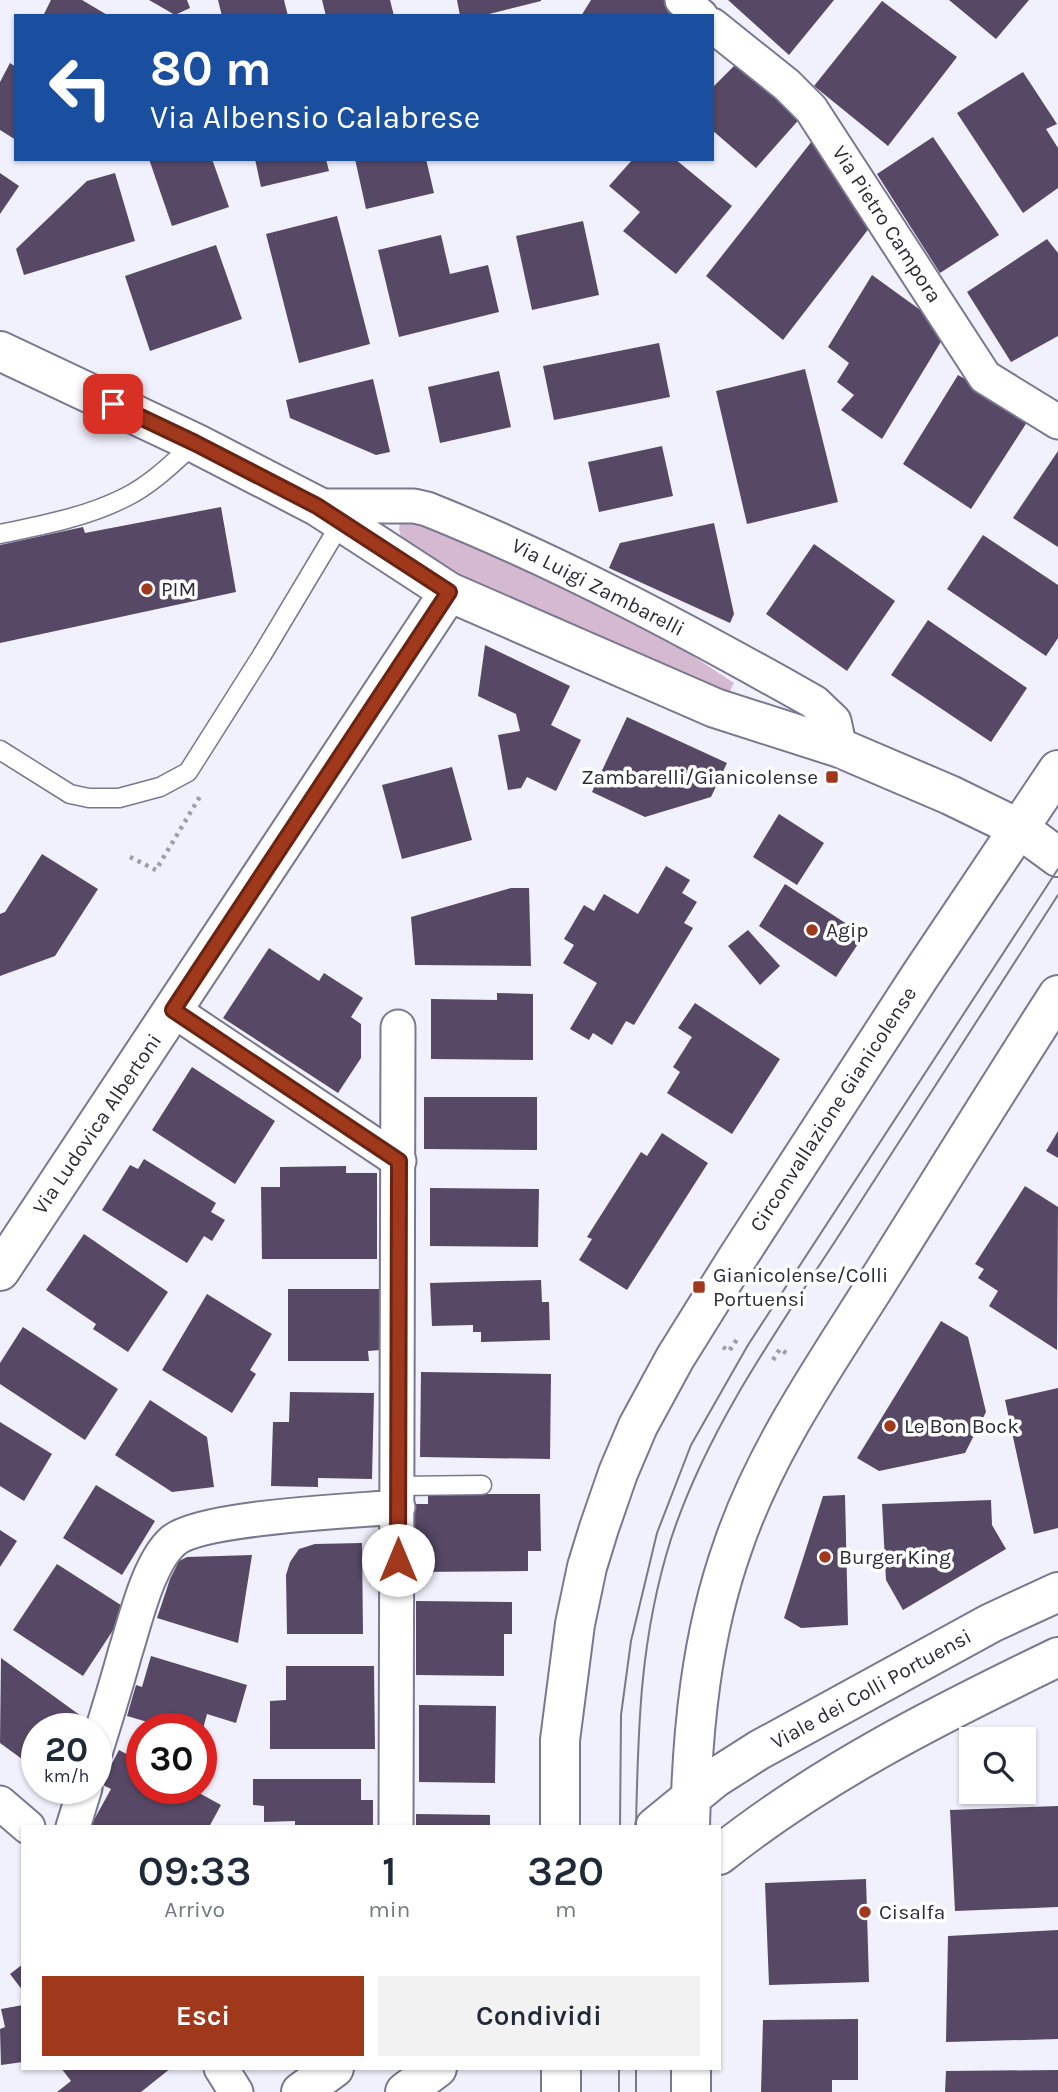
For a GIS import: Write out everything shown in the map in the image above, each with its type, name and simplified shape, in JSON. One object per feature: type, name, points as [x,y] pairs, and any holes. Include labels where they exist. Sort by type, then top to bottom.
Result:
[{"type":"main road","name":"Via Luigi Zambarelli","points":[[0,351],[195,443],[339,521],[449,592],[715,708],[840,748],[971,804],[1020,829],[1058,857]]},
{"type":"main road","name":"Via Ludovica Albertoni","points":[[0,1271],[449,592]]},
{"type":"main road","name":"Circonvallazione Gianicolense","points":[[560,1825],[560,1740],[564,1692],[575,1624],[598,1528],[638,1426],[675,1358],[736,1260],[920,976],[1058,770]]},
{"type":"main road","points":[[660,1825],[690,1812],[696,1711],[704,1654],[733,1544],[759,1483],[818,1374],[1058,995]]},
{"type":"main road","name":"Viale dei Colli Portuensi","points":[[690,1812],[715,1778],[766,1746],[991,1623],[1058,1592]]},
{"type":"main road","points":[[721,1853],[767,1818],[829,1777],[951,1710],[1058,1657]]},
{"type":"main road","points":[[301,2092],[331,2070]]},
{"type":"main road","points":[[405,2092],[434,2070]]},
{"type":"main road","points":[[561,2070],[561,2092]]},
{"type":"main road","points":[[691,2070],[691,2092]]},
{"type":"street","points":[[682,0],[699,14]]},
{"type":"street","name":"Via Pietro Campora","points":[[714,27],[787,85],[811,109],[985,377],[1058,422]]},
{"type":"street","name":"Via Luigi Zambarelli","points":[[339,521],[414,506],[505,540],[590,580],[814,702],[834,721],[840,748]]},
{"type":"street","points":[[173,1010],[399,1161]]},
{"type":"street","points":[[397,1825],[398,1027]]},
{"type":"street","points":[[107,1713],[144,1592],[161,1555],[172,1541],[188,1531],[226,1523],[398,1497]]},
{"type":"street","points":[[0,1803],[26,1825]]},
{"type":"street","points":[[74,1825],[80,1804]]},
{"type":"street","points":[[222,2070],[236,2092]]},
{"type":"lane","points":[[0,534],[81,516],[125,498],[147,484],[195,443]]},
{"type":"lane","points":[[0,750],[70,794],[89,799],[119,798],[160,787],[188,772],[262,655],[339,521]]},
{"type":"lane","points":[[398,1497],[482,1485]]},
{"type":"path","points":[[773,1360],[780,1349],[795,1359]]},
{"type":"shaded area","points":[[405,518],[603,597],[734,683],[729,693],[653,659],[549,623],[419,555],[401,538],[400,522]]},
{"type":"building","points":[[51,0],[82,0],[106,14],[44,14]]},
{"type":"building","points":[[149,0],[187,0],[190,8],[173,14]]},
{"type":"building","points":[[218,0],[284,0],[288,14],[222,14]]},
{"type":"building","points":[[322,0],[390,0],[394,14],[326,14]]},
{"type":"building","points":[[457,0],[541,0],[489,14],[460,14]]},
{"type":"building","points":[[591,0],[669,0],[685,14],[582,14]]},
{"type":"building","points":[[728,0],[834,0],[789,55]]},
{"type":"building","points":[[949,0],[1029,0],[996,39]]},
{"type":"building","points":[[882,1],[957,57],[888,146],[814,86]]},
{"type":"building","points":[[10,63],[14,66],[14,139],[0,130],[0,82]]},
{"type":"building","points":[[737,63],[803,115],[756,168],[714,132],[714,86]]},
{"type":"building","points":[[1023,72],[1057,124],[1046,129],[1058,148],[1058,188],[1023,213],[957,113]]},
{"type":"building","points":[[933,137],[999,235],[940,273],[877,174]]},
{"type":"building","points":[[812,141],[870,227],[783,340],[706,276]]},
{"type":"building","points":[[150,161],[213,161],[229,207],[172,226]]},
{"type":"building","points":[[255,161],[326,161],[329,171],[261,187]]},
{"type":"building","points":[[355,161],[426,161],[434,193],[366,209]]},
{"type":"building","points":[[631,161],[677,161],[732,206],[676,274],[623,231],[640,212],[609,186]]},
{"type":"building","points":[[0,173],[19,186],[0,214]]},
{"type":"building","points":[[115,173],[135,241],[24,275],[16,249],[87,181]]},
{"type":"building","points":[[337,216],[370,344],[299,363],[266,234]]},
{"type":"building","points":[[583,221],[599,295],[532,310],[516,236]]},
{"type":"building","points":[[441,235],[450,274],[488,265],[499,312],[399,337],[378,250]]},
{"type":"building","points":[[1047,239],[1058,253],[1058,336],[1011,362],[967,292]]},
{"type":"building","points":[[216,245],[242,319],[150,351],[125,276]]},
{"type":"building","points":[[872,275],[948,330],[882,439],[841,410],[854,395],[837,382],[849,363],[828,347]]},
{"type":"building","points":[[659,343],[670,397],[554,420],[543,366]]},
{"type":"building","points":[[805,369],[838,502],[747,524],[716,391]]},
{"type":"building","points":[[499,371],[511,427],[440,443],[428,387]]},
{"type":"building","points":[[958,375],[1031,416],[971,509],[903,464]]},
{"type":"building","points":[[373,379],[390,452],[376,455],[290,418],[286,400]]},
{"type":"building","points":[[662,446],[673,496],[599,512],[588,462]]},
{"type":"building","points":[[1058,451],[1058,547],[1013,518]]},
{"type":"building","points":[[221,507],[236,592],[0,643],[0,545],[83,527],[85,533]]},
{"type":"building","points":[[714,523],[734,614],[730,623],[609,568],[620,543]]},
{"type":"building","points":[[983,535],[1058,585],[1058,638],[1046,656],[947,589]]},
{"type":"building","points":[[814,544],[895,601],[847,671],[766,614]]},
{"type":"building","points":[[928,620],[1027,688],[991,742],[891,675]]},
{"type":"building","points":[[485,645],[570,686],[551,725],[581,740],[556,791],[527,777],[521,788],[508,790],[498,735],[520,731],[516,714],[478,696]]},
{"type":"building","points":[[627,717],[727,763],[711,797],[645,817],[592,792]]},
{"type":"building","points":[[452,767],[472,840],[402,859],[382,785]]},
{"type":"building","points":[[779,814],[824,843],[797,885],[753,857]]},
{"type":"building","points":[[42,854],[98,889],[55,956],[0,976],[0,914],[5,912]]},
{"type":"building","points":[[666,866],[690,880],[682,893],[697,902],[684,923],[693,928],[634,1025],[626,1021],[612,1045],[593,1033],[589,1040],[570,1029],[597,983],[563,963],[574,945],[564,939],[584,905],[594,911],[604,894],[638,914]]},
{"type":"building","name":"Agip","points":[[785,884],[864,935],[836,977],[759,926]]},
{"type":"building","points":[[511,888],[529,888],[531,966],[415,965],[411,917]]},
{"type":"building","points":[[748,930],[780,966],[760,985],[728,946]]},
{"type":"building","points":[[269,948],[319,981],[324,973],[363,998],[351,1017],[361,1024],[361,1058],[338,1093],[223,1018]]},
{"type":"building","points":[[497,993],[533,994],[533,1060],[431,1059],[431,999],[497,1000]]},
{"type":"building","points":[[695,1003],[780,1059],[732,1134],[667,1093],[680,1072],[673,1067],[692,1037],[678,1028]]},
{"type":"building","points":[[192,1067],[275,1121],[235,1184],[152,1130]]},
{"type":"building","points":[[424,1097],[537,1097],[537,1150],[424,1149]]},
{"type":"building","points":[[1058,1131],[1058,1158],[1046,1151]]},
{"type":"building","points":[[662,1133],[708,1163],[627,1290],[579,1260],[592,1239],[587,1237],[641,1152],[647,1156]]},
{"type":"building","points":[[144,1159],[216,1203],[211,1212],[225,1220],[212,1241],[204,1236],[187,1263],[102,1210],[130,1165],[138,1169]]},
{"type":"building","points":[[346,1166],[346,1173],[377,1173],[377,1259],[262,1259],[261,1187],[280,1187],[280,1167]]},
{"type":"building","points":[[1025,1186],[1058,1207],[1057,1350],[989,1306],[998,1291],[978,1278],[984,1269],[975,1264]]},
{"type":"building","points":[[430,1188],[539,1189],[538,1247],[430,1246]]},
{"type":"building","points":[[84,1234],[168,1292],[128,1352],[93,1329],[96,1324],[46,1290]]},
{"type":"building","points":[[541,1280],[542,1302],[549,1302],[550,1340],[481,1342],[481,1332],[473,1332],[473,1325],[432,1326],[430,1283]]},
{"type":"building","points":[[288,1289],[381,1289],[381,1350],[368,1351],[369,1361],[288,1361]]},
{"type":"building","points":[[207,1294],[272,1334],[250,1370],[256,1374],[232,1413],[162,1370]]},
{"type":"building","points":[[941,1321],[968,1337],[986,1412],[965,1453],[879,1471],[857,1458]]},
{"type":"building","points":[[23,1327],[118,1389],[85,1440],[0,1384],[0,1363]]},
{"type":"building","points":[[421,1372],[551,1374],[550,1459],[420,1457]]},
{"type":"building","points":[[1058,1388],[1058,1528],[1034,1534],[1005,1400]]},
{"type":"building","points":[[290,1392],[374,1393],[372,1479],[318,1478],[318,1487],[271,1486],[273,1422],[289,1422]]},
{"type":"building","points":[[150,1400],[207,1437],[214,1487],[172,1492],[115,1455]]},
{"type":"building","points":[[0,1422],[52,1454],[24,1501],[0,1486]]},
{"type":"building","points":[[96,1485],[155,1521],[122,1575],[63,1538]]},
{"type":"building","points":[[428,1494],[540,1494],[541,1551],[528,1551],[528,1571],[414,1572],[414,1504],[428,1504]]},
{"type":"building","name":"Burger King","points":[[845,1495],[848,1625],[801,1628],[784,1618],[823,1496]]},
{"type":"building","points":[[991,1500],[992,1525],[1006,1549],[903,1610],[886,1580],[882,1504]]},
{"type":"building","points":[[0,1530],[17,1541],[0,1567]]},
{"type":"building","points":[[362,1543],[363,1634],[287,1634],[286,1575],[290,1562],[299,1549],[315,1544]]},
{"type":"building","points":[[252,1555],[238,1643],[157,1618],[179,1561],[187,1557]]},
{"type":"building","points":[[57,1564],[127,1609],[83,1676],[13,1630]]},
{"type":"building","points":[[416,1601],[512,1602],[512,1634],[504,1634],[504,1676],[416,1675]]},
{"type":"building","points":[[151,1656],[247,1685],[236,1723],[217,1717],[217,1713],[128,1713],[136,1685],[142,1687]]},
{"type":"building","points":[[1,1658],[77,1713],[21,1713],[21,1758],[0,1743]]},
{"type":"building","points":[[286,1666],[374,1666],[375,1749],[270,1749],[270,1701],[286,1700]]},
{"type":"building","points":[[419,1705],[496,1706],[495,1783],[419,1782]]},
{"type":"building","points":[[119,1750],[126,1754],[126,1804],[217,1803],[221,1805],[210,1825],[91,1825],[103,1804],[112,1804],[112,1763]]},
{"type":"building","points":[[253,1779],[361,1779],[361,1800],[373,1800],[373,1825],[295,1825],[295,1821],[264,1822],[264,1806],[253,1805]]},
{"type":"building","points":[[1058,1806],[1058,1907],[955,1911],[950,1810]]},
{"type":"building","points":[[416,1814],[490,1815],[490,1825],[416,1825]]},
{"type":"building","points":[[866,1879],[869,1982],[769,1985],[765,1883]]},
{"type":"building","points":[[1058,1930],[1058,2039],[946,2042],[948,1936]]},
{"type":"building","points":[[21,1966],[21,1988],[10,1974]]},
{"type":"building","points":[[21,2005],[21,2062],[1,2065],[0,2029],[5,2027],[1,2009]]},
{"type":"building","points":[[858,2019],[858,2080],[832,2080],[832,2092],[761,2092],[763,2020]]},
{"type":"building","points":[[63,2070],[168,2070],[141,2092],[57,2092],[71,2081]]},
{"type":"building","points":[[1058,2070],[1058,2092],[945,2092],[946,2071]]},
{"type":"tram line","points":[[620,1825],[621,1715],[631,1641],[657,1533],[691,1445],[748,1345],[1058,869]]},
{"type":"tram line","points":[[636,1825],[640,1717],[653,1611],[671,1539],[703,1461],[765,1349],[1058,895]]},
{"type":"tram line","points":[[619,2070],[619,2092]]},
{"type":"tram line","points":[[636,2070],[636,2092]]},
{"type":"place","name":"PIM","points":[[147,589]]},
{"type":"place","name":"Zambarelli/Gianicolense","points":[[832,777]]},
{"type":"place","name":"Agip","points":[[812,930]]},
{"type":"place","name":"Gianicolense/Colli Portuensi","points":[[699,1287]]},
{"type":"place","name":"Le Bon Bock","points":[[890,1426]]},
{"type":"place","name":"Burger King","points":[[825,1557]]},
{"type":"place","name":"Cisalfa","points":[[865,1912]]},
{"type":"route","points":[[113,404],[317,506],[449,592],[173,1010],[399,1161],[398,1560]]}]
